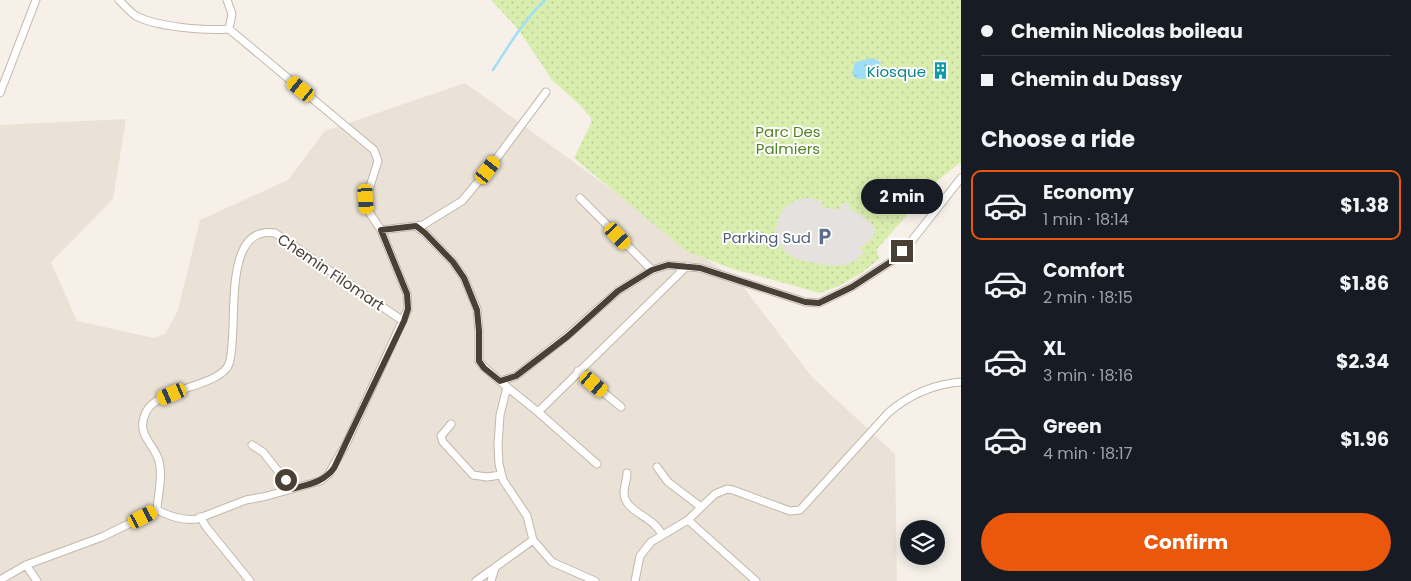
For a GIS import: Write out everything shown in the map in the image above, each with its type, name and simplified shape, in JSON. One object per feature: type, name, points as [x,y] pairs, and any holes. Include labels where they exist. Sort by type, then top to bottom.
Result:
[{"type":"street","points":[[0,93],[36,0]]},
{"type":"street","points":[[0,580],[26,565],[102,537],[157,510],[172,517],[190,520],[246,500],[320,481],[328,476],[334,468],[408,309],[407,294],[381,230],[367,209],[366,199],[378,161],[374,150],[229,29],[212,31],[152,22],[135,15],[119,0]]},
{"type":"street","points":[[227,0],[232,14],[229,29]]},
{"type":"street","points":[[381,230],[424,225],[462,201],[488,170],[546,92]]},
{"type":"street","points":[[500,381],[516,376],[568,336],[618,291],[652,270],[668,265],[700,268],[805,302],[819,303],[852,287],[892,261],[910,243],[961,178]]},
{"type":"street","points":[[580,198],[652,270]]},
{"type":"street","points":[[416,226],[453,262],[464,278],[477,310],[479,361],[484,368],[597,464]]},
{"type":"street","name":"Chemin Filomart","points":[[157,510],[161,474],[158,459],[143,435],[145,413],[151,405],[160,399],[216,377],[228,366],[233,342],[232,312],[234,285],[244,245],[252,238],[265,231],[275,233],[404,321]]},
{"type":"street","points":[[538,412],[687,266]]},
{"type":"street","points":[[578,372],[621,408]]},
{"type":"street","points":[[635,581],[640,556],[651,542],[688,520],[715,494],[727,489],[734,490],[790,511],[800,510],[888,413],[903,401],[944,383],[961,382]]},
{"type":"street","points":[[507,387],[499,422],[498,445],[501,475],[527,516],[534,540],[552,562],[595,581]]},
{"type":"street","points":[[451,424],[441,436],[443,442],[473,475],[488,477],[501,475]]},
{"type":"street","points":[[252,445],[263,452],[292,489]]},
{"type":"street","points":[[657,467],[668,482],[701,507]]},
{"type":"street","points":[[627,473],[624,493],[628,506],[659,527],[662,535]]},
{"type":"street","points":[[200,517],[250,581]]},
{"type":"street","points":[[688,520],[756,581]]},
{"type":"street","points":[[476,581],[534,540]]},
{"type":"street","points":[[26,565],[37,581]]},
{"type":"street","points":[[491,581],[495,567]]},
{"type":"shaded area","points":[[465,83],[741,284],[812,377],[895,454],[897,581],[0,581],[0,125],[126,119],[113,199],[51,262],[77,321],[154,338],[165,334],[178,310],[200,220],[288,180],[325,131]]},
{"type":"shaded area","name":"Parking Sud","points":[[805,198],[822,200],[822,207],[840,210],[841,203],[849,204],[849,210],[857,212],[870,222],[876,231],[868,243],[859,248],[864,251],[862,255],[855,261],[844,265],[832,266],[800,260],[787,254],[779,242],[776,231],[778,219],[784,208],[795,201]]},
{"type":"green space","name":"Parc Des Palmiers","points":[[491,0],[961,0],[961,162],[936,182],[877,249],[879,259],[863,272],[839,286],[820,293],[730,268],[686,251],[574,158],[591,123],[591,118],[579,104],[552,80],[518,29]]},
{"type":"water","points":[[873,58],[881,63],[878,73],[868,79],[856,79],[852,73],[855,62]]},
{"type":"waterway","points":[[493,70],[524,24],[545,0]]},
{"type":"place","name":"Kiosque","points":[[940,71]]},
{"type":"place","name":"Parking Sud","points":[[825,237]]},
{"type":"route","points":[[286,480],[292,489],[320,481],[328,476],[334,468],[404,321],[408,309],[407,294],[381,230],[416,226],[453,262],[464,278],[477,310],[479,361],[484,368],[500,381],[516,376],[568,336],[618,291],[652,270],[668,265],[700,268],[805,302],[819,303],[852,287],[892,261],[902,251]]}]
